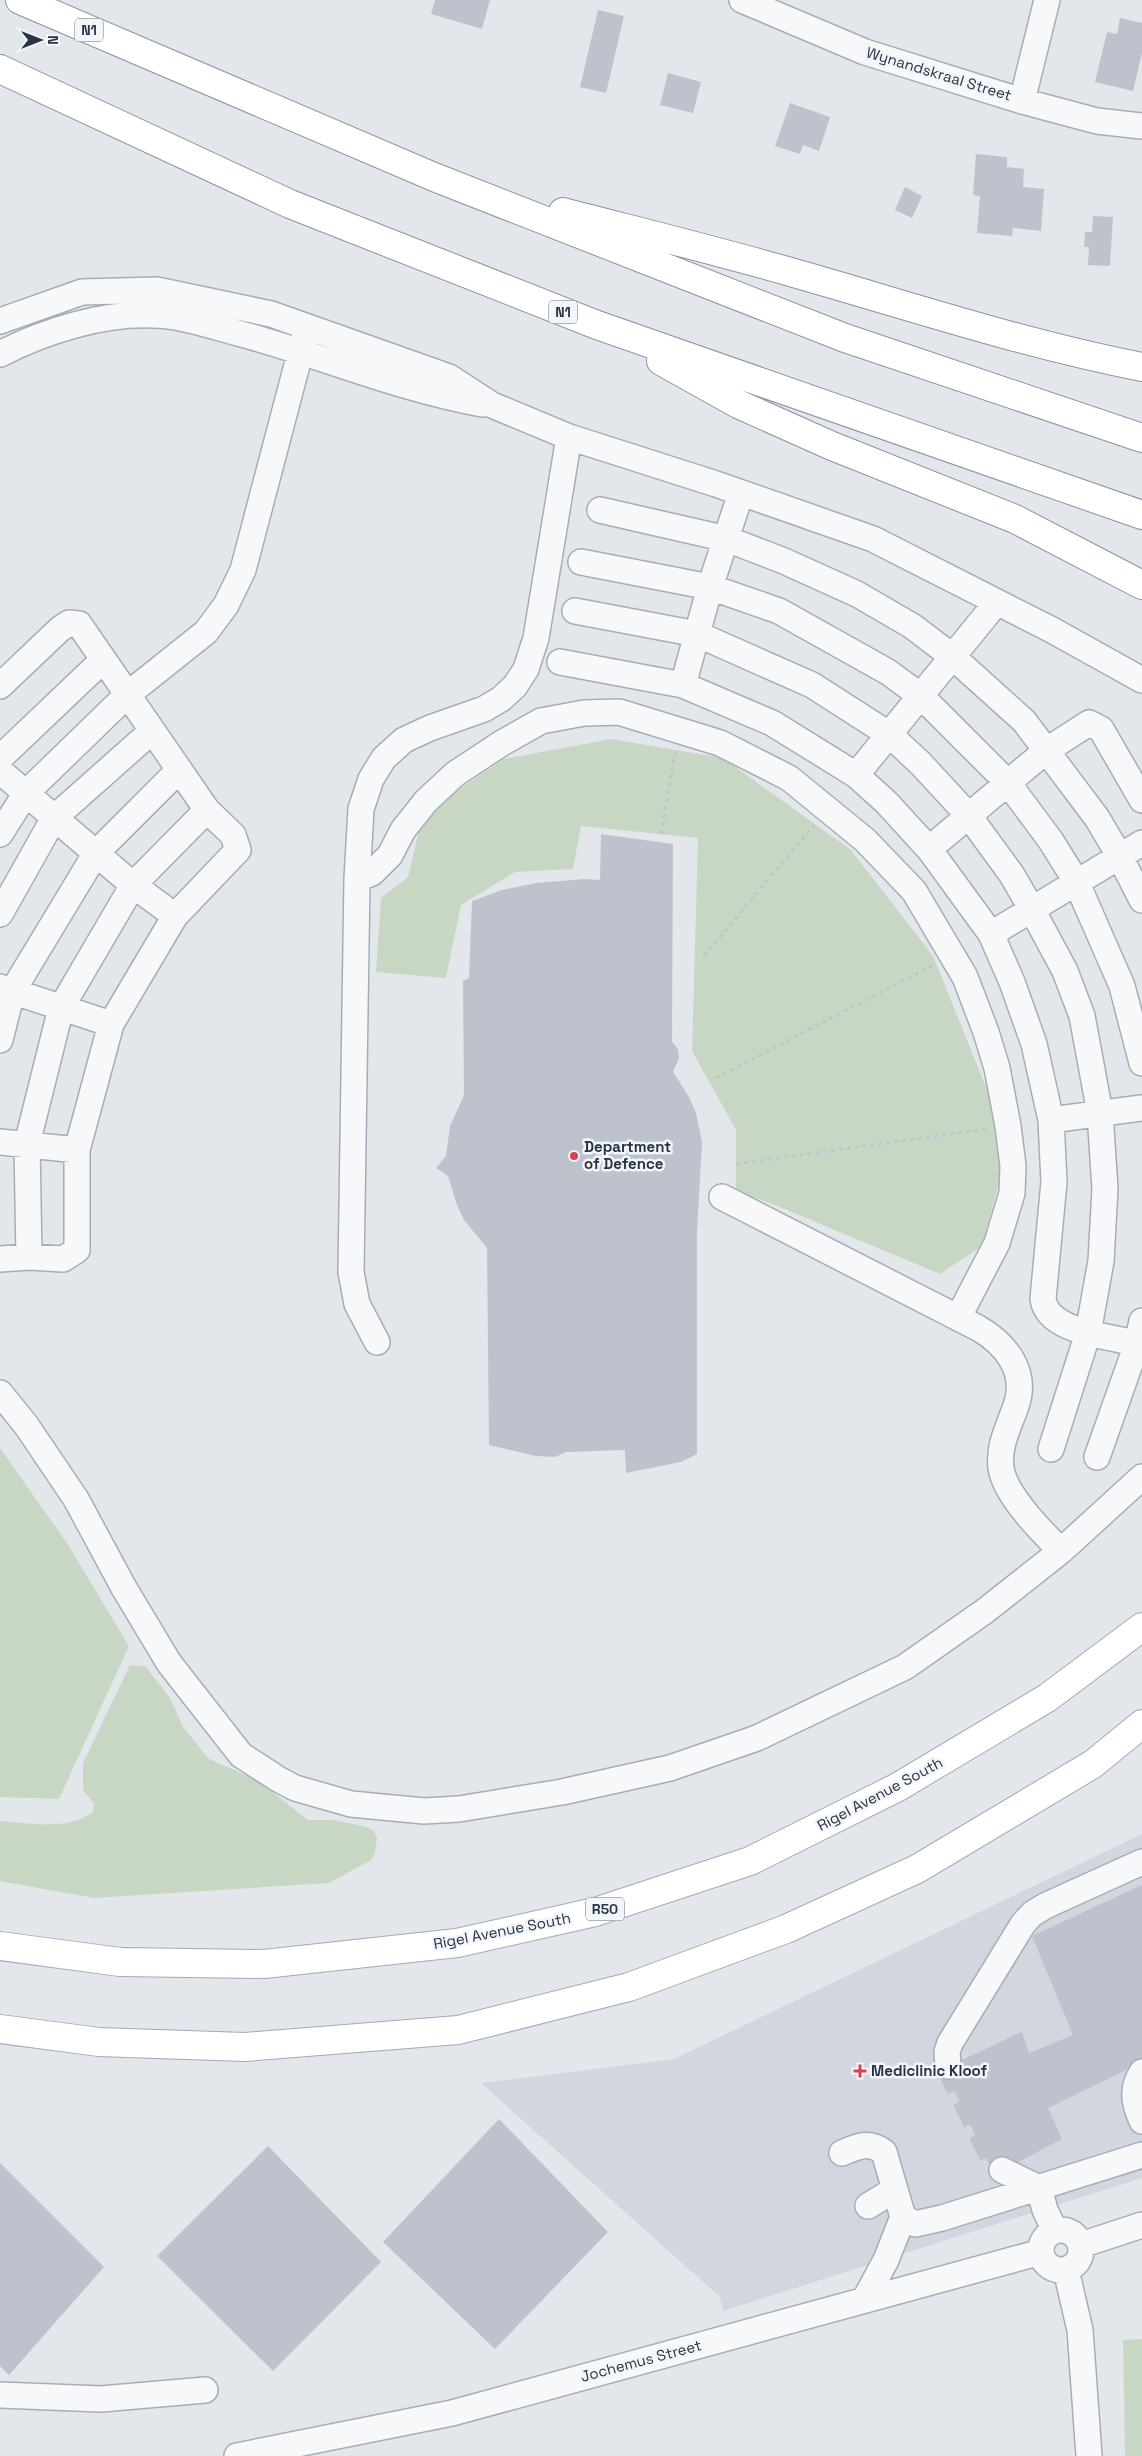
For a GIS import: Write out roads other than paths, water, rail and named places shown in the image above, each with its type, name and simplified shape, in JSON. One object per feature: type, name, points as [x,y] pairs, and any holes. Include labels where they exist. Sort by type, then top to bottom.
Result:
[{"type":"main road","name":"N1","points":[[20,0],[434,177],[845,338],[1142,438]]},
{"type":"main road","name":"N1","points":[[0,69],[290,204],[597,325],[1142,515]]},
{"type":"main road","points":[[434,177],[784,270],[983,329],[1081,355],[1142,367]]},
{"type":"main road","points":[[597,325],[738,404],[832,446],[1015,519],[1142,585]]},
{"type":"main road","name":"Rigel Avenue South","points":[[0,1946],[120,1962],[264,1964],[457,1943],[595,1912],[750,1861],[898,1787],[1047,1698],[1142,1627]]},
{"type":"main road","points":[[0,2029],[99,2042],[245,2047],[458,2030],[629,1987],[786,1929],[917,1868],[1093,1764],[1142,1724]]},
{"type":"street","name":"Wynandskraal Street","points":[[742,0],[865,52],[1097,121],[1142,126]]},
{"type":"street","points":[[1022,100],[1047,0]]},
{"type":"street","points":[[0,321],[82,292],[156,290],[271,314],[449,377],[492,405],[569,437],[741,493],[873,539],[997,602],[1142,680]]},
{"type":"street","points":[[0,354],[20,344],[88,321],[153,315],[211,326],[299,351],[445,397],[492,405]]},
{"type":"street","points":[[0,834],[26,793],[127,695],[206,632],[226,605],[243,570],[299,351],[307,327]]},
{"type":"street","points":[[377,1342],[357,1304],[351,1272],[357,878],[361,809],[371,779],[384,758],[404,740],[430,728],[484,709],[501,699],[516,686],[526,669],[536,638],[569,437]]},
{"type":"street","points":[[683,684],[710,587],[741,493]]},
{"type":"street","points":[[600,510],[726,538],[784,561],[857,594],[912,626],[953,657],[1024,721],[1097,818],[1142,900]]},
{"type":"street","points":[[581,562],[710,587],[779,611],[888,672],[922,697],[1008,783],[1051,841],[1076,881],[1122,986],[1142,1063]]},
{"type":"street","points":[[856,775],[922,697],[997,602]]},
{"type":"street","points":[[575,611],[697,634],[812,685],[890,735],[921,764],[969,816],[1012,875],[1065,971],[1082,1016],[1100,1113],[1105,1189],[1101,1261],[1088,1333],[1051,1449]]},
{"type":"street","points":[[0,686],[60,629],[69,623],[75,622],[82,627],[207,810],[233,835],[238,850],[174,916],[111,1024],[76,1150],[77,1250],[63,1259],[0,1258]]},
{"type":"street","points":[[0,758],[103,660]]},
{"type":"street","points":[[560,662],[683,684],[772,724],[856,775],[886,802],[929,849],[991,934],[1012,982],[1034,1044],[1051,1120],[1054,1182],[1043,1299],[1044,1308],[1054,1319],[1088,1333],[1140,1337],[1097,1457]]},
{"type":"street","points":[[357,878],[372,873],[390,855],[403,830],[414,815],[455,774],[540,721],[584,713],[619,712],[720,743],[789,778],[865,840],[914,891],[965,976],[986,1032],[997,1068],[1008,1126],[1014,1166],[1012,1193],[997,1243],[958,1318]]},
{"type":"street","points":[[929,849],[1047,750],[1084,725],[1097,726],[1101,729],[1142,800]]},
{"type":"street","points":[[0,914],[54,818],[152,731]]},
{"type":"street","points":[[0,1040],[6,989],[96,853],[179,770]]},
{"type":"street","points":[[0,771],[133,885],[174,916]]},
{"type":"street","points":[[29,1257],[27,1144],[61,1008],[133,885],[207,810]]},
{"type":"street","points":[[991,934],[1030,908],[1142,843]]},
{"type":"street","points":[[6,989],[111,1024]]},
{"type":"street","points":[[1051,1120],[1142,1108]]},
{"type":"street","points":[[0,1142],[76,1150]]},
{"type":"street","points":[[722,1197],[992,1336],[1014,1362],[1020,1391],[1005,1433],[1001,1467],[1004,1480],[1034,1524],[1061,1551]]},
{"type":"street","points":[[0,1393],[26,1425],[76,1499],[124,1588],[169,1664],[241,1754],[295,1788],[351,1804],[424,1811],[477,1806],[562,1792],[670,1768],[748,1741],[904,1667],[985,1611],[1061,1551],[1142,1477]]},
{"type":"street","points":[[948,2066],[947,2052],[950,2043],[1032,1914],[1045,1906],[1142,1862]]},
{"type":"street","points":[[1142,2072],[1135,2086],[1133,2097],[1142,2121]]},
{"type":"street","points":[[842,2153],[862,2145],[877,2147],[887,2158],[894,2190],[909,2220],[904,2247],[876,2296]]},
{"type":"street","points":[[909,2220],[940,2207],[1038,2188],[1142,2155]]},
{"type":"street","points":[[1002,2170],[1038,2188],[1045,2210],[1055,2231]]},
{"type":"street","points":[[868,2206],[894,2190]]},
{"type":"street","points":[[1081,2245],[1142,2225]]},
{"type":"street","points":[[1061,2230],[1074,2234],[1081,2245],[1080,2258],[1072,2268],[1066,2270],[1052,2269],[1043,2259],[1041,2252],[1044,2239],[1055,2231],[1061,2230]]},
{"type":"street","name":"Jochemus Street","points":[[237,2456],[452,2413],[1041,2252]]},
{"type":"street","points":[[1066,2270],[1080,2330],[1089,2456]]},
{"type":"street","points":[[0,2395],[101,2399],[205,2390]]},
{"type":"tunnel","points":[[948,2066],[995,2162],[1002,2170]]},
{"type":"place","name":"Department of Defence","points":[[574,1156]]},
{"type":"place","name":"Mediclinic Kloof","points":[[860,2071]]}]
